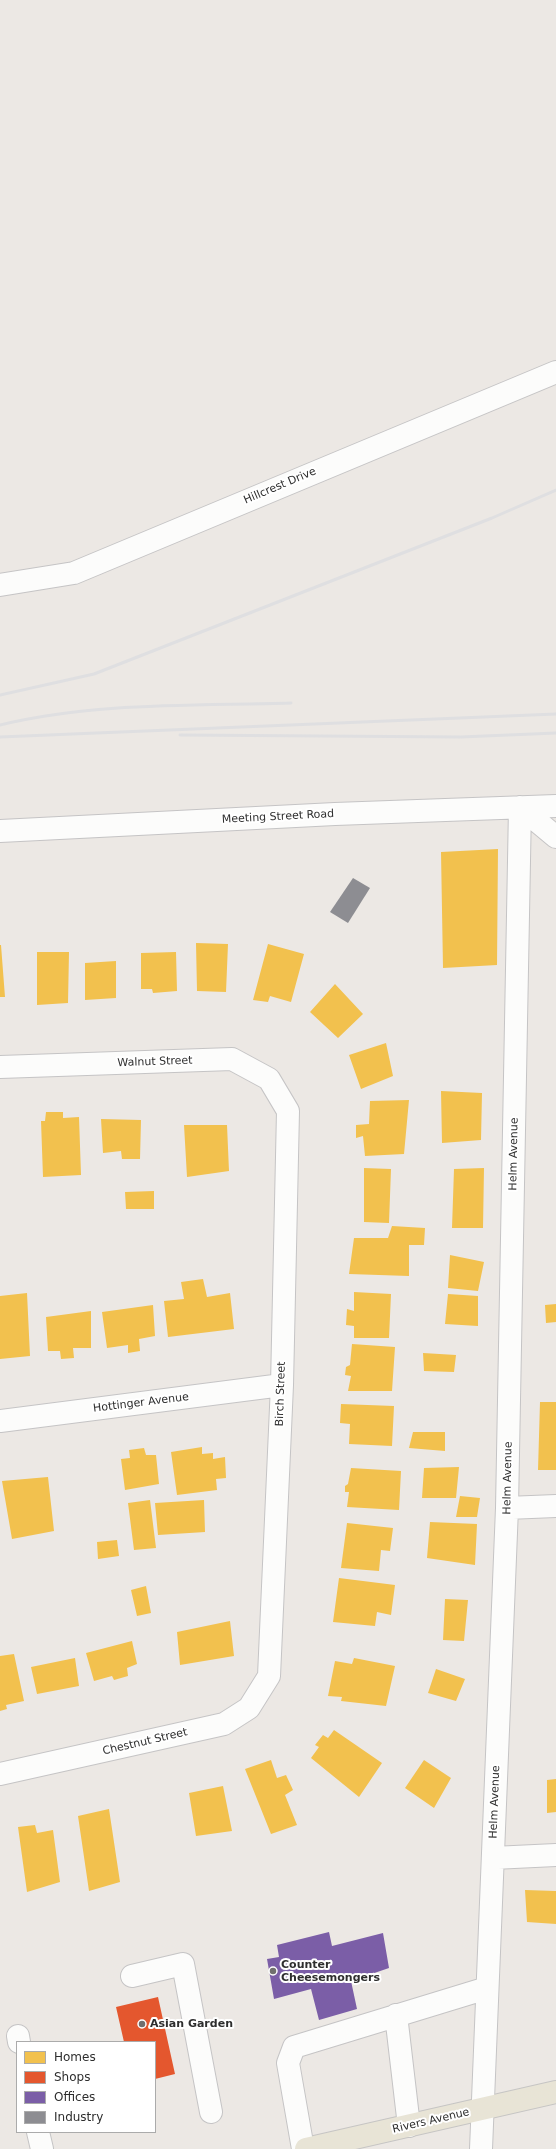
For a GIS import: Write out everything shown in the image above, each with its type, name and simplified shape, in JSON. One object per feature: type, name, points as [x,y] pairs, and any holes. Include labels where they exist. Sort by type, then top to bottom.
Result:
[{"type":"main road","name":"Rivers Avenue","points":[[306,2149],[556,2092]]},
{"type":"street","name":"Hillcrest Drive","points":[[0,585],[74,573],[556,372]]},
{"type":"street","name":"Meeting Street Road","points":[[0,831],[335,814],[556,806]]},
{"type":"street","points":[[520,807],[556,837]]},
{"type":"street","name":"Helm Avenue","points":[[481,2149],[507,1508],[520,807]]},
{"type":"street","name":"Walnut Street","points":[[0,1067],[232,1059],[269,1079],[288,1111]]},
{"type":"street","name":"Birch Street","points":[[269,1676],[282,1385],[288,1111]]},
{"type":"street","name":"Hottinger Avenue","points":[[0,1421],[282,1385]]},
{"type":"street","points":[[507,1508],[556,1506]]},
{"type":"street","name":"Chestnut Street","points":[[0,1774],[224,1724],[249,1708],[269,1676]]},
{"type":"street","points":[[493,1858],[556,1855]]},
{"type":"street","points":[[132,1976],[183,1964],[211,2112]]},
{"type":"street","points":[[303,2149],[288,2063],[294,2047],[487,1988]]},
{"type":"street","points":[[396,2015],[410,2126]]},
{"type":"street","points":[[38,2133],[42,2149]]},
{"type":"building: Homes","points":[[498,849],[497,965],[443,968],[441,852]]},
{"type":"building: Homes","points":[[196,943],[228,944],[226,992],[197,991]]},
{"type":"building: Homes","points":[[268,944],[304,954],[291,1002],[270,996],[268,1002],[253,1000]]},
{"type":"building: Homes","points":[[1,945],[5,997],[0,997]]},
{"type":"building: Homes","points":[[37,952],[69,952],[68,1003],[37,1005]]},
{"type":"building: Homes","points":[[176,952],[177,991],[153,993],[152,989],[141,989],[141,953]]},
{"type":"building: Homes","points":[[116,961],[116,998],[85,1000],[85,963]]},
{"type":"building: Homes","points":[[335,984],[363,1014],[338,1038],[310,1012]]},
{"type":"building: Homes","points":[[386,1043],[393,1076],[361,1089],[349,1055]]},
{"type":"building: Homes","points":[[441,1091],[482,1093],[481,1140],[442,1143]]},
{"type":"building: Homes","points":[[409,1100],[404,1154],[365,1156],[363,1136],[356,1138],[356,1125],[369,1124],[370,1101]]},
{"type":"building: Homes","points":[[46,1112],[63,1112],[63,1118],[79,1117],[81,1175],[43,1177],[41,1121],[45,1121]]},
{"type":"building: Homes","points":[[101,1119],[141,1120],[140,1159],[122,1159],[121,1151],[103,1153]]},
{"type":"building: Homes","points":[[184,1125],[227,1125],[229,1171],[187,1177]]},
{"type":"building: Homes","points":[[364,1168],[391,1169],[389,1223],[364,1222]]},
{"type":"building: Homes","points":[[484,1168],[483,1228],[452,1228],[454,1169]]},
{"type":"building: Homes","points":[[154,1191],[154,1209],[126,1209],[125,1192]]},
{"type":"building: Homes","points":[[392,1226],[425,1228],[424,1245],[409,1245],[409,1276],[349,1274],[354,1238],[388,1238]]},
{"type":"building: Homes","points":[[450,1255],[484,1262],[478,1291],[448,1288]]},
{"type":"building: Homes","points":[[203,1279],[207,1297],[230,1293],[234,1329],[168,1337],[164,1301],[184,1299],[181,1282]]},
{"type":"building: Homes","points":[[354,1292],[391,1294],[389,1338],[354,1338],[354,1326],[346,1325],[347,1309],[354,1311]]},
{"type":"building: Homes","points":[[27,1293],[30,1356],[0,1359],[0,1296]]},
{"type":"building: Homes","points":[[448,1294],[478,1296],[478,1326],[445,1324]]},
{"type":"building: Homes","points":[[556,1304],[556,1322],[546,1323],[545,1305]]},
{"type":"building: Homes","points":[[153,1305],[155,1336],[139,1339],[140,1351],[128,1353],[128,1345],[107,1348],[102,1312]]},
{"type":"building: Homes","points":[[91,1311],[91,1348],[73,1348],[74,1358],[61,1359],[60,1351],[48,1351],[46,1317]]},
{"type":"building: Homes","points":[[352,1344],[395,1347],[392,1391],[348,1391],[351,1376],[345,1375],[346,1367],[350,1365]]},
{"type":"building: Homes","points":[[423,1353],[456,1355],[454,1372],[424,1371]]},
{"type":"building: Homes","points":[[540,1402],[556,1402],[556,1470],[538,1470]]},
{"type":"building: Homes","points":[[341,1404],[394,1406],[392,1446],[349,1444],[350,1424],[340,1423]]},
{"type":"building: Homes","points":[[413,1432],[445,1432],[445,1451],[409,1448]]},
{"type":"building: Homes","points":[[202,1447],[202,1454],[213,1453],[213,1459],[225,1457],[226,1478],[216,1479],[217,1490],[177,1495],[171,1452]]},
{"type":"building: Homes","points":[[144,1448],[146,1455],[156,1455],[159,1484],[125,1490],[121,1459],[130,1458],[129,1450]]},
{"type":"building: Homes","points":[[459,1467],[456,1498],[422,1498],[424,1468]]},
{"type":"building: Homes","points":[[351,1468],[401,1471],[399,1510],[347,1507],[349,1492],[345,1492],[345,1486],[348,1484]]},
{"type":"building: Homes","points":[[48,1477],[54,1531],[12,1539],[2,1481]]},
{"type":"building: Homes","points":[[460,1496],[480,1498],[477,1517],[456,1517]]},
{"type":"building: Homes","points":[[150,1500],[156,1548],[134,1550],[128,1503]]},
{"type":"building: Homes","points":[[204,1500],[205,1532],[158,1535],[155,1503]]},
{"type":"building: Homes","points":[[430,1522],[477,1524],[475,1565],[427,1558]]},
{"type":"building: Homes","points":[[347,1523],[393,1528],[390,1551],[381,1550],[379,1571],[341,1568]]},
{"type":"building: Homes","points":[[117,1540],[119,1556],[98,1559],[97,1542]]},
{"type":"building: Homes","points":[[339,1578],[395,1585],[391,1615],[377,1612],[375,1626],[333,1622]]},
{"type":"building: Homes","points":[[146,1586],[151,1613],[137,1616],[131,1590]]},
{"type":"building: Homes","points":[[445,1599],[468,1600],[464,1641],[443,1640]]},
{"type":"building: Homes","points":[[230,1621],[234,1656],[180,1665],[177,1632]]},
{"type":"building: Homes","points":[[132,1641],[137,1664],[127,1668],[128,1676],[114,1680],[112,1676],[94,1681],[86,1653]]},
{"type":"building: Homes","points":[[14,1654],[24,1701],[6,1705],[7,1709],[0,1711],[0,1656]]},
{"type":"building: Homes","points":[[75,1658],[79,1686],[37,1694],[31,1667]]},
{"type":"building: Homes","points":[[354,1658],[395,1666],[386,1706],[341,1701],[342,1697],[328,1696],[335,1661],[352,1664]]},
{"type":"building: Homes","points":[[436,1669],[465,1679],[456,1701],[428,1693]]},
{"type":"building: Homes","points":[[334,1730],[382,1763],[359,1797],[311,1758],[319,1747],[315,1745],[323,1735],[328,1738]]},
{"type":"building: Homes","points":[[271,1760],[277,1778],[286,1775],[293,1790],[285,1795],[297,1825],[271,1834],[245,1769]]},
{"type":"building: Homes","points":[[424,1760],[451,1778],[434,1808],[405,1788]]},
{"type":"building: Homes","points":[[556,1779],[556,1812],[547,1813],[547,1780]]},
{"type":"building: Homes","points":[[223,1786],[232,1831],[196,1836],[189,1793]]},
{"type":"building: Homes","points":[[109,1809],[120,1882],[89,1891],[78,1816]]},
{"type":"building: Homes","points":[[35,1825],[37,1833],[53,1830],[60,1882],[27,1892],[18,1827]]},
{"type":"building: Homes","points":[[525,1890],[556,1891],[556,1924],[527,1922]]},
{"type":"building: Shops","name":"Asian Garden","points":[[158,1997],[175,2074],[156,2079],[156,2041],[124,2041],[116,2007]]},
{"type":"building: Offices","points":[[329,1932],[332,1946],[383,1933],[389,1968],[351,1981],[357,2009],[319,2020],[311,1989],[274,1999],[267,1959],[279,1957],[277,1945]]},
{"type":"building: Industry","points":[[353,878],[370,888],[348,923],[330,912]]},
{"type":"railway","points":[[0,695],[94,674],[492,518],[556,490]]},
{"type":"railway","points":[[0,725],[72,712],[145,706],[291,703]]},
{"type":"railway","points":[[0,737],[556,714]]},
{"type":"railway","points":[[180,735],[461,737],[556,733]]},
{"type":"place","name":"Counter Cheesemongers","points":[[273,1971]]},
{"type":"place","name":"Asian Garden","points":[[142,2024]]}]
